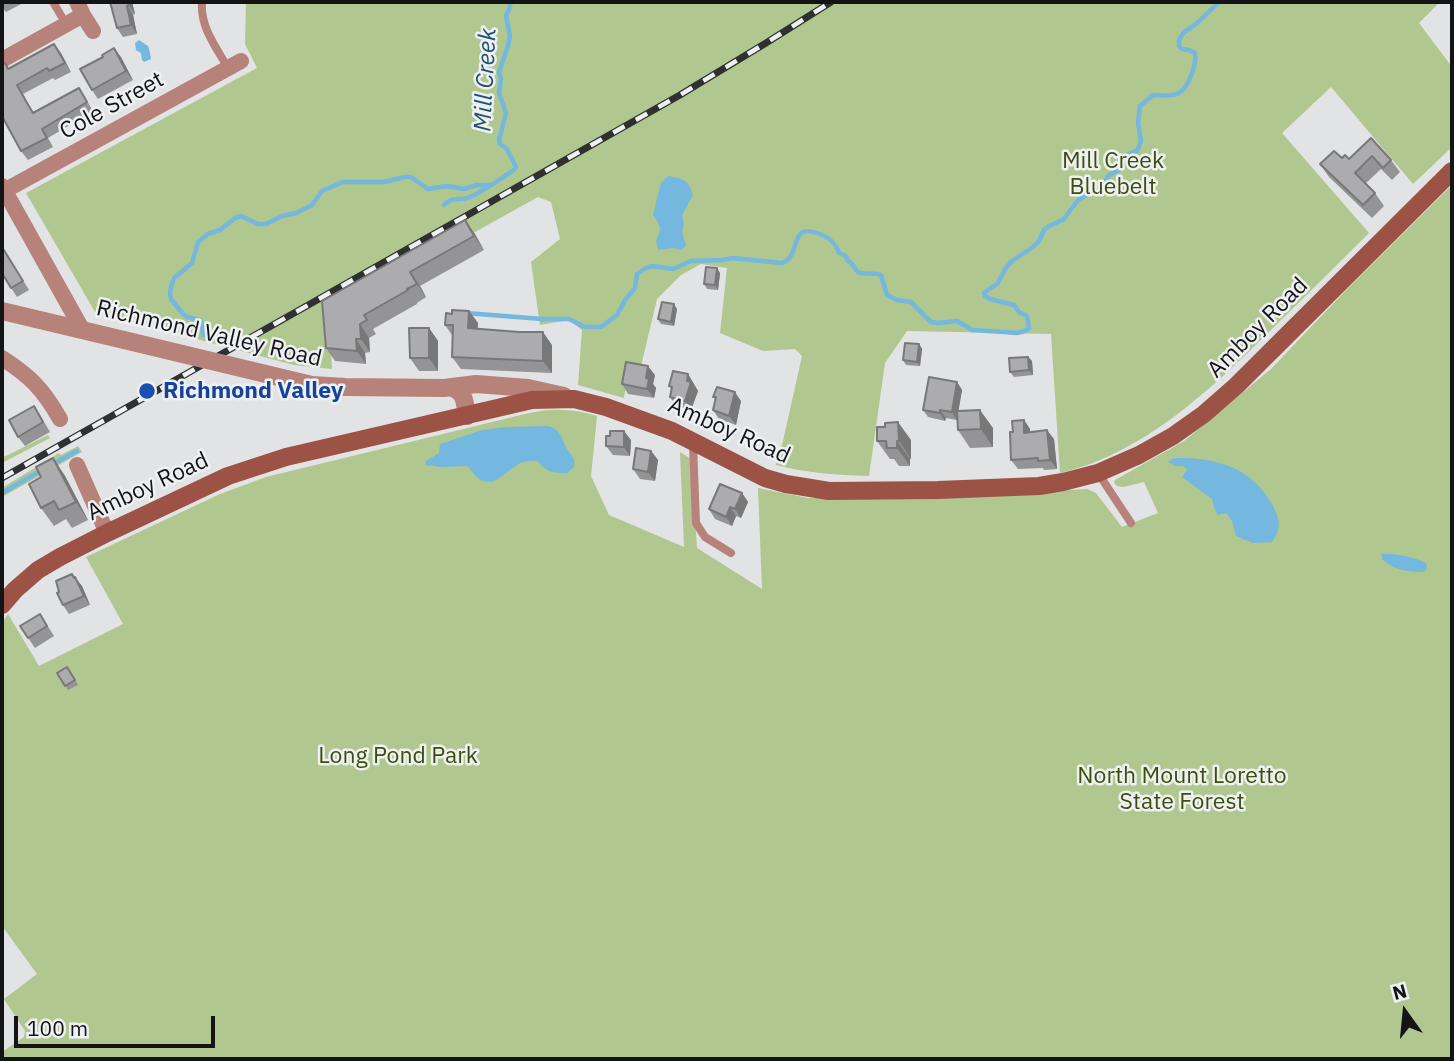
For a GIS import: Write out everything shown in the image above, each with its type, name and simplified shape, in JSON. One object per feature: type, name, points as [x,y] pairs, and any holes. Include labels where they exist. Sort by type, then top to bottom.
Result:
[{"type":"main road","name":"Amboy Road","points":[[2,605],[38,570],[60,557],[255,466],[532,400],[574,399],[641,419],[693,441],[765,478],[807,489],[938,490],[1016,487],[1063,482],[1098,473],[1139,455],[1204,414],[1236,386],[1452,171]]},
{"type":"street","points":[[2,61],[66,24],[80,8],[93,30]]},
{"type":"street","name":"Cole Street","points":[[3,189],[234,65]]},
{"type":"street","points":[[3,189],[9,215],[83,331]]},
{"type":"street","name":"Richmond Valley Road","points":[[2,311],[312,385],[452,387],[475,384],[528,388],[574,399]]},
{"type":"street","points":[[2,358],[36,383],[60,419]]},
{"type":"street","points":[[452,387],[462,394],[467,416]]},
{"type":"street","points":[[77,465],[107,533]]},
{"type":"lane","points":[[53,2],[66,24]]},
{"type":"lane","points":[[202,2],[207,32],[234,65]]},
{"type":"lane","points":[[693,441],[696,523],[705,537],[730,553]]},
{"type":"lane","points":[[1098,473],[1130,523]]},
{"type":"green space","name":"Mill Creek Bluebelt","points":[[246,2],[1440,2],[1419,23],[1452,67],[1452,147],[1413,184],[1331,87],[1282,133],[1369,233],[1251,350],[1202,394],[1149,434],[1121,450],[1060,473],[1051,334],[907,331],[885,363],[869,476],[822,473],[776,465],[802,356],[795,349],[763,351],[720,333],[727,268],[701,264],[681,275],[657,299],[641,366],[629,366],[624,398],[578,385],[582,330],[569,320],[540,325],[531,262],[560,239],[551,202],[538,197],[329,313],[332,369],[294,365],[95,312],[26,193],[257,68],[245,44]]},
{"type":"green space","points":[[1452,185],[1452,1059],[2,1059],[2,1052],[24,1037],[25,1031],[4,999],[37,974],[2,926],[2,623],[8,614],[39,666],[123,624],[86,557],[220,494],[266,477],[525,414],[552,410],[579,411],[597,416],[591,476],[609,515],[684,547],[680,452],[691,459],[697,548],[762,589],[758,488],[808,498],[942,498],[1087,489],[1096,493],[1122,527],[1158,513],[1144,482],[1123,487],[1117,486],[1115,480],[1184,441],[1271,369]]},
{"type":"green space","points":[[48,435],[50,438],[2,463],[2,458]]},
{"type":"green space","points":[[78,446],[82,452],[2,497],[2,488],[59,453],[61,455]]},
{"type":"water","points":[[139,40],[148,46],[150,52],[151,59],[144,62],[141,53],[136,50],[135,43]]},
{"type":"water","points":[[668,176],[684,181],[693,195],[682,215],[686,246],[681,250],[658,250],[657,245],[660,227],[653,214],[661,183]]},
{"type":"water","points":[[548,426],[558,431],[573,458],[574,467],[567,473],[551,472],[539,462],[530,461],[515,466],[490,482],[481,480],[467,466],[425,465],[426,461],[439,453],[440,444],[482,430]]},
{"type":"water","points":[[1174,458],[1218,462],[1244,473],[1255,482],[1277,516],[1279,528],[1272,542],[1253,543],[1236,536],[1232,521],[1226,513],[1218,515],[1212,499],[1182,477],[1187,470],[1183,466],[1168,462]]},
{"type":"water","points":[[1381,554],[1415,559],[1426,563],[1427,568],[1424,572],[1401,570],[1382,559]]},
{"type":"building","points":[[110,2],[128,2],[131,25],[117,28]]},
{"type":"building","points":[[54,44],[65,63],[49,71],[47,68],[17,85],[27,103],[33,113],[79,88],[87,102],[42,129],[47,138],[21,151],[2,116],[2,65],[5,63],[8,69]]},
{"type":"building","points":[[114,48],[126,71],[92,90],[80,69]]},
{"type":"building","points":[[1371,138],[1391,160],[1383,168],[1372,156],[1355,173],[1375,193],[1363,205],[1320,164],[1334,151],[1342,158],[1345,155],[1349,159]]},
{"type":"building","points":[[465,220],[474,236],[410,272],[417,284],[364,315],[367,320],[360,324],[361,339],[356,339],[357,351],[326,348],[322,301]]},
{"type":"building","points":[[2,247],[23,281],[11,288],[2,273]]},
{"type":"building","points":[[706,267],[717,268],[715,285],[704,284]]},
{"type":"building","points":[[662,302],[674,304],[671,322],[658,319]]},
{"type":"building","points":[[452,310],[469,311],[468,328],[543,332],[543,361],[452,357],[453,325],[445,325],[446,313],[452,314]]},
{"type":"building","points":[[409,328],[429,328],[429,358],[410,358]]},
{"type":"building","points":[[905,343],[919,344],[917,362],[903,360]]},
{"type":"building","points":[[1028,357],[1029,370],[1010,372],[1009,358]]},
{"type":"building","points":[[626,362],[648,366],[647,389],[622,384]]},
{"type":"building","points":[[673,371],[688,374],[687,381],[691,382],[685,401],[670,397],[672,387],[669,386]]},
{"type":"building","points":[[929,377],[957,382],[952,412],[923,410]]},
{"type":"building","points":[[717,387],[735,392],[729,416],[713,410],[716,397],[713,397]]},
{"type":"building","points":[[34,406],[43,422],[18,437],[9,420]]},
{"type":"building","points":[[980,410],[981,429],[958,430],[957,411]]},
{"type":"building","points":[[1024,420],[1024,433],[1047,430],[1050,460],[1011,460],[1012,421]]},
{"type":"building","points":[[898,422],[897,448],[887,448],[886,441],[877,441],[877,427]]},
{"type":"building","points":[[610,431],[624,431],[624,447],[606,446],[606,436],[610,436]]},
{"type":"building","points":[[636,448],[651,451],[648,472],[633,469]]},
{"type":"building","points":[[53,458],[76,502],[59,510],[54,501],[41,508],[29,484],[41,477],[36,467]]},
{"type":"building","points":[[720,484],[742,493],[735,509],[730,507],[726,517],[709,509]]},
{"type":"building","points":[[72,574],[84,596],[63,605],[57,593],[56,581]]},
{"type":"building","points":[[40,614],[47,626],[28,638],[20,626]]},
{"type":"building","points":[[67,667],[75,680],[65,686],[57,673]]},
{"type":"waterway","name":"Mill Creek","points":[[444,205],[451,200],[476,194],[516,167],[499,140],[506,113],[499,93],[499,72],[510,36],[506,16],[510,2]]},
{"type":"waterway","points":[[466,313],[569,319],[585,327],[601,327],[617,315],[635,288],[637,274],[646,268],[653,266],[673,269],[691,261],[732,258],[782,263],[792,253],[799,235],[810,231],[832,241],[839,253],[846,256],[858,272],[881,275],[887,295],[911,302],[931,322],[957,321],[972,330],[1017,333],[1025,331],[1029,328],[1027,316],[1019,312],[1014,305],[990,299],[984,293],[998,283],[1012,261],[1039,241],[1044,230],[1063,220],[1078,200],[1103,185],[1109,175],[1119,170],[1126,156],[1137,151],[1141,141],[1138,123],[1140,106],[1153,95],[1174,95],[1185,87],[1193,70],[1195,53],[1182,49],[1179,40],[1184,32],[1219,2]]},
{"type":"waterway","points":[[1238,2],[1243,2]]},
{"type":"waterway","name":"Mill Creek","points":[[203,335],[200,320],[187,317],[171,299],[171,287],[174,278],[192,263],[198,242],[235,218],[241,216],[258,224],[266,224],[312,205],[322,191],[343,182],[384,182],[411,177],[428,189],[447,186],[464,189],[491,185]]},
{"type":"waterway","name":"Mill Creek","points":[[53,464],[77,451]]},
{"type":"waterway","name":"Mill Creek","points":[[2,493],[42,470]]},
{"type":"railway","points":[[2,478],[680,95],[831,2]]},
{"type":"place","name":"Richmond Valley","points":[[147,391]]},
{"type":"park label","name":"Long Pond Park","points":[[398,756]]},
{"type":"park label","name":"North Mount Loretto State Forest","points":[[1182,789]]}]
